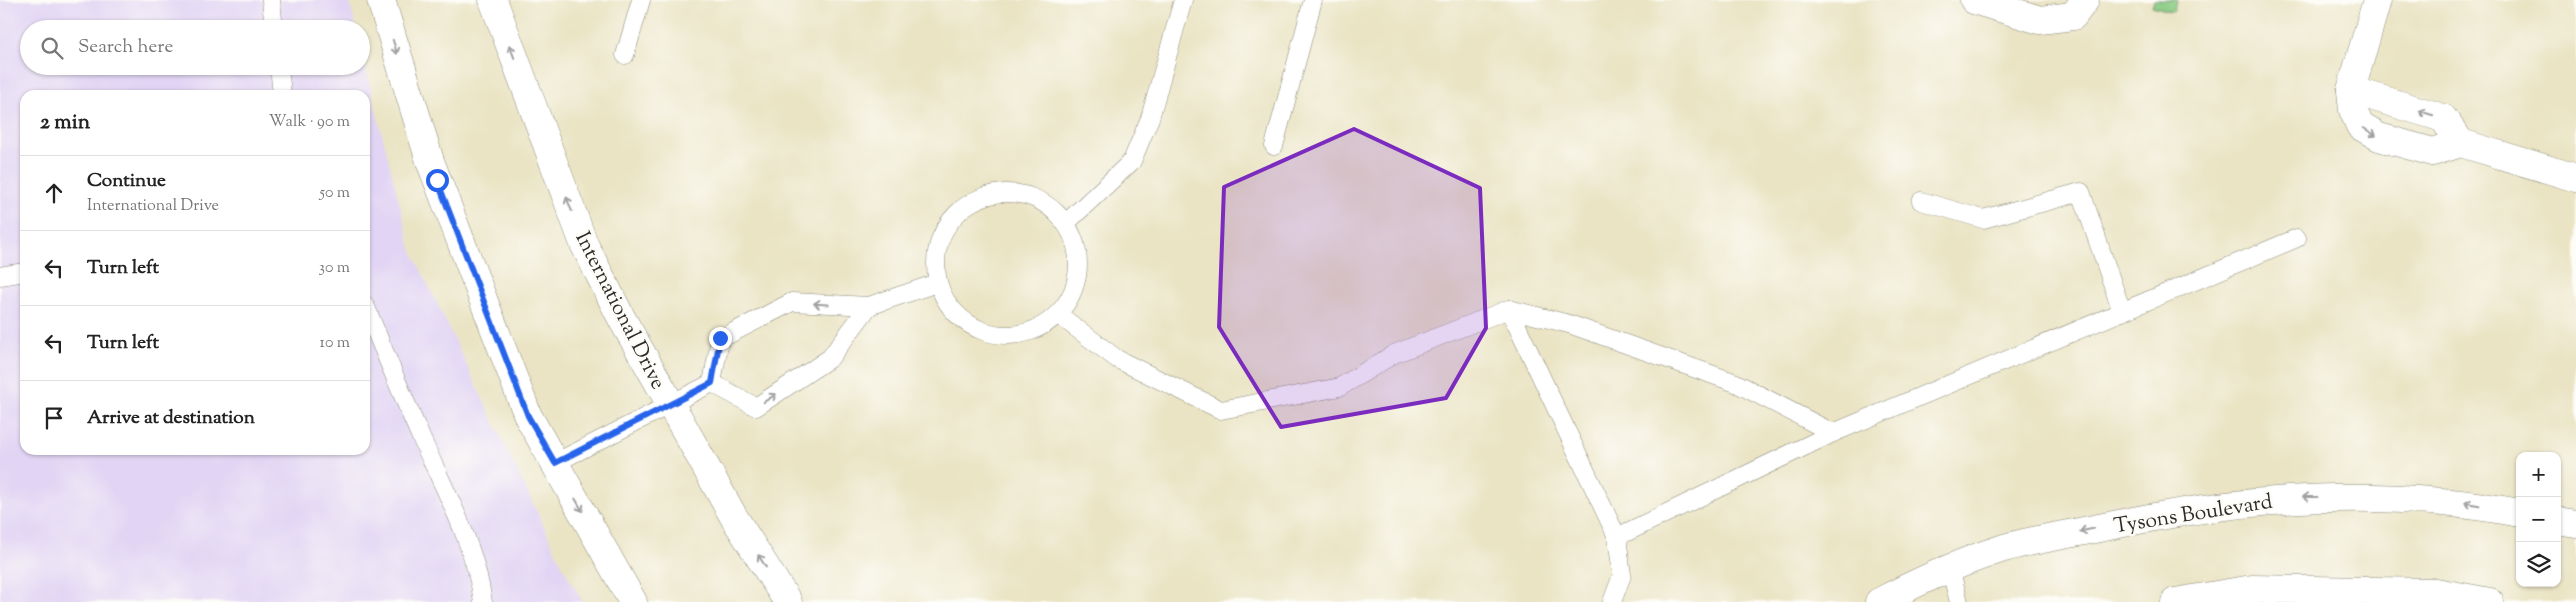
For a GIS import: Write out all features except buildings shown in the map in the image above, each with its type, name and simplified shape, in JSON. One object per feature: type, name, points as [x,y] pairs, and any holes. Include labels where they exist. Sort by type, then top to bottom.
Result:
[{"type":"street","points":[[381,0],[437,180],[528,416],[627,591],[645,602]]},
{"type":"street","name":"International Drive","points":[[493,0],[584,244],[622,319],[735,519],[788,602]]},
{"type":"street","points":[[1974,0],[2040,20],[2073,16],[2085,0]]},
{"type":"street","points":[[2377,0],[2351,90],[2353,110],[2360,126],[2379,137],[2433,152],[2461,143],[2576,178]]},
{"type":"street","points":[[2351,90],[2443,118],[2461,143]]},
{"type":"street","name":"Tysons Boulevard","points":[[1879,602],[1930,575],[2005,548],[2169,513],[2293,498],[2371,497],[2467,503],[2516,512]]},
{"type":"street","points":[[2561,522],[2576,524]]},
{"type":"street","points":[[2175,602],[2252,589],[2436,592],[2490,602]]},
{"type":"lane","points":[[271,0],[273,20]]},
{"type":"lane","points":[[625,55],[641,0]]},
{"type":"lane","points":[[1066,223],[1132,161],[1150,118],[1183,0]]},
{"type":"lane","points":[[1274,146],[1313,0]]},
{"type":"lane","points":[[279,75],[281,90]]},
{"type":"lane","points":[[1000,192],[1026,195],[1048,205],[1066,223],[1077,245],[1079,270],[1073,295],[1058,315],[1038,329],[1014,336],[988,334],[966,323],[948,305],[938,283],[937,250],[942,233],[956,213],[976,199],[1000,192]]},
{"type":"lane","points":[[1921,201],[1983,219],[2080,192],[2122,312]]},
{"type":"lane","points":[[1617,537],[1833,433],[2297,238]]},
{"type":"lane","points":[[0,276],[20,273]]},
{"type":"lane","points":[[712,383],[720,338],[792,302],[869,306],[938,283]]},
{"type":"lane","points":[[712,383],[756,407],[830,358],[869,306]]},
{"type":"lane","points":[[1058,315],[1117,359],[1221,410],[1340,387],[1394,354],[1509,309],[1569,324],[1736,383],[1833,433]]},
{"type":"lane","points":[[1509,309],[1617,537],[1622,575],[1612,602]]},
{"type":"lane","points":[[370,317],[409,412],[464,531],[473,555],[483,602]]},
{"type":"lane","points":[[555,463],[712,383]]},
{"type":"lane","points":[[1950,568],[1959,602]]},
{"type":"highlighted area","points":[[1354,129],[1480,188],[1486,328],[1446,398],[1281,427],[1219,327],[1224,187]]},
{"type":"shaded area","points":[[0,0],[349,0],[354,20],[20,20],[20,75],[367,75],[411,249],[568,577],[583,602],[0,602]]},
{"type":"green space","points":[[2154,0],[2177,0],[2173,12],[2152,6]]},
{"type":"route","points":[[437,180],[528,416],[555,463],[712,383],[720,338]]}]
